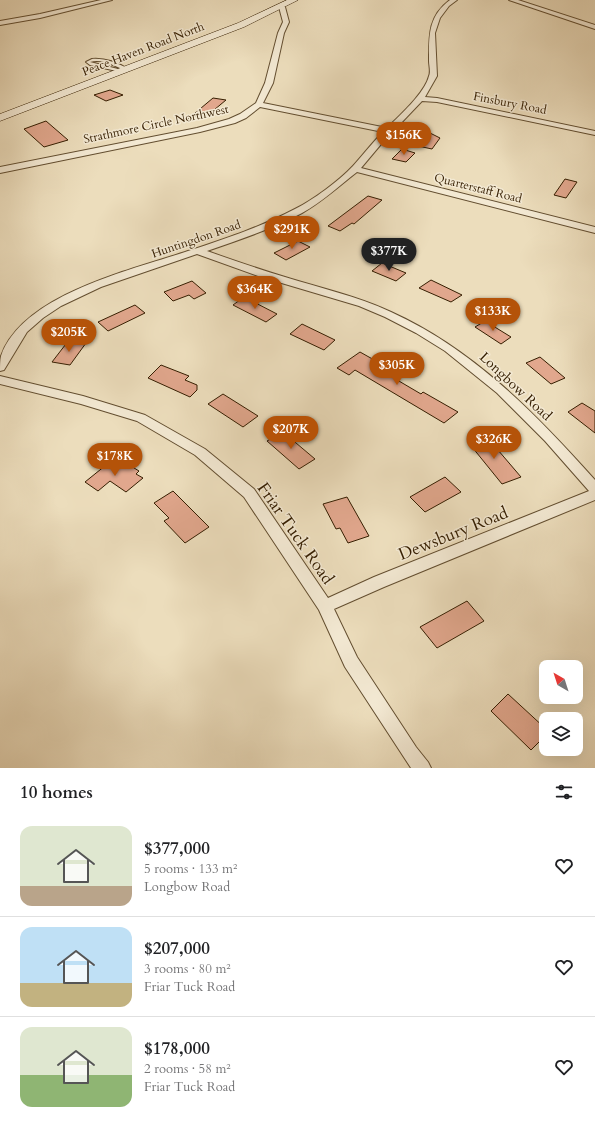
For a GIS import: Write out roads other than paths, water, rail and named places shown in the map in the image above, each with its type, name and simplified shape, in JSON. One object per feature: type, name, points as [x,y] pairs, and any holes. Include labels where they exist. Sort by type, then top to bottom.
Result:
[{"type":"main road","name":"Peace Haven Road North","points":[[0,118],[234,28],[294,0]]},
{"type":"street","points":[[0,23],[40,16],[94,2],[109,0]]},
{"type":"street","name":"Huntingdon Road","points":[[0,367],[23,331],[61,302],[97,285],[200,252],[248,234],[299,211],[322,196],[355,170],[389,131],[420,99],[433,76],[432,34],[437,18],[447,5],[454,0]]},
{"type":"street","points":[[512,0],[595,27]]},
{"type":"street","name":"Strathmore Circle Northwest","points":[[0,170],[218,125],[238,119],[259,104],[269,83],[281,33],[286,22],[282,6]]},
{"type":"street","name":"Finsbury Road","points":[[420,99],[438,100],[595,133]]},
{"type":"street","points":[[259,104],[389,131]]},
{"type":"street","name":"Quarterstaff Road","points":[[355,170],[595,230]]},
{"type":"street","name":"Longbow Road","points":[[200,252],[390,315],[446,346],[494,383],[562,451],[595,489]]},
{"type":"street","name":"Friar Tuck Road","points":[[0,380],[83,400],[140,418],[200,452],[249,493],[325,606],[351,662],[410,754],[422,768]]},
{"type":"street","name":"Dewsbury Road","points":[[325,606],[379,582],[595,494]]},
{"type":"lane","points":[[98,59],[124,70],[91,64],[88,62],[98,59]]}]
